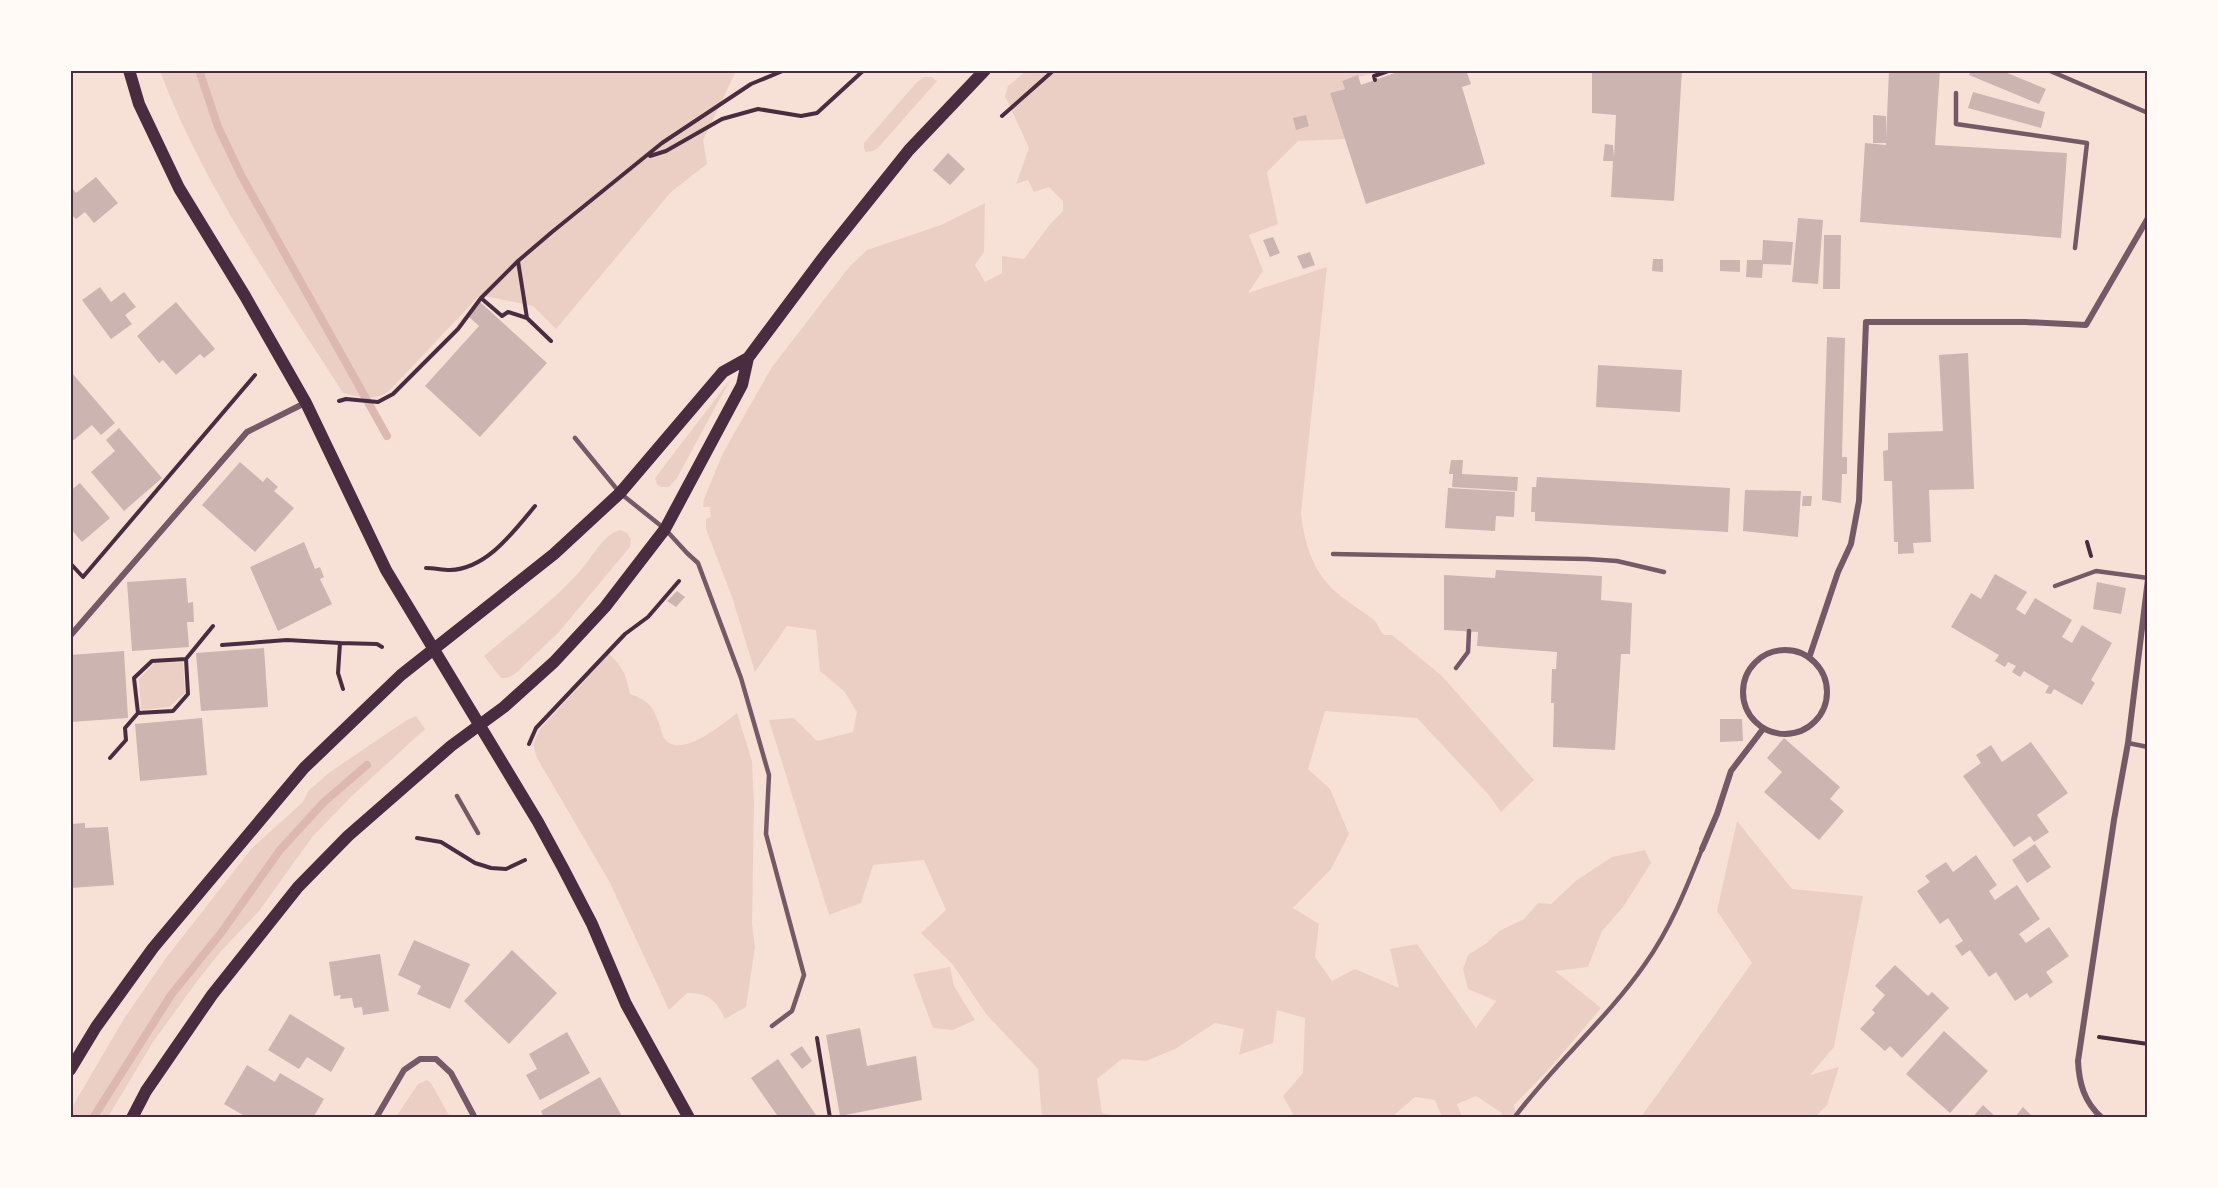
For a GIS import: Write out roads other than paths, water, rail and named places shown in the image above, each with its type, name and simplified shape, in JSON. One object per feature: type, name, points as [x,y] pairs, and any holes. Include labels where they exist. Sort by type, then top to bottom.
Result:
[{"type":"main road","points":[[129,70],[139,104],[179,188],[245,296],[306,403],[386,570],[432,650],[538,822],[591,924],[626,1004],[689,1118]]},
{"type":"main road","points":[[70,1070],[96,1027],[153,948],[304,768],[401,675],[554,554],[620,493],[723,372],[748,358],[825,255],[909,150],[985,70]]},
{"type":"main road","points":[[132,1118],[146,1091],[212,995],[298,887],[348,836],[451,746],[504,707],[554,662],[605,608],[665,529],[742,385],[748,358]]},
{"type":"street","points":[[1809,658],[1838,572],[1851,544],[1859,501],[1866,322],[2025,322],[2086,325],[2148,218]]},
{"type":"street","points":[[70,636],[247,432],[306,403]]},
{"type":"street","points":[[2103,1118],[2096,1112],[2079,1083],[2078,1061],[2114,820],[2128,743],[2148,579]]},
{"type":"street","points":[[1782,650],[1796,652],[1809,658],[1822,673],[1827,693],[1826,706],[1819,718],[1809,728],[1797,733],[1784,735],[1762,729],[1749,714],[1744,700],[1743,686],[1748,673],[1756,662],[1768,653],[1782,650]]},
{"type":"street","points":[[1702,849],[1717,814],[1731,771],[1762,729]]},
{"type":"street","points":[[376,1118],[404,1070],[420,1059],[436,1059],[451,1073],[475,1118]]},
{"type":"lane","points":[[2048,70],[2148,113]]},
{"type":"lane","points":[[1956,93],[1956,124],[2087,143],[2075,248]]},
{"type":"lane","points":[[575,438],[620,493],[665,529],[698,563],[741,678],[769,775],[766,834],[804,975],[792,1011],[772,1026]]},
{"type":"lane","points":[[1333,554],[1587,559],[1617,561],[1664,572]]},
{"type":"lane","points":[[2055,586],[2096,571],[2148,579]]},
{"type":"lane","points":[[1456,668],[1468,652],[1470,631]]},
{"type":"lane","points":[[2128,743],[2148,747]]},
{"type":"lane","points":[[456,796],[478,833]]},
{"type":"lane","points":[[1514,1118],[1646,964],[1679,905],[1702,849]]},
{"type":"waterway","points":[[199,70],[218,127],[242,177],[387,436]]},
{"type":"waterway","points":[[93,1118],[171,995],[221,933],[280,850],[324,802],[367,765]]}]
